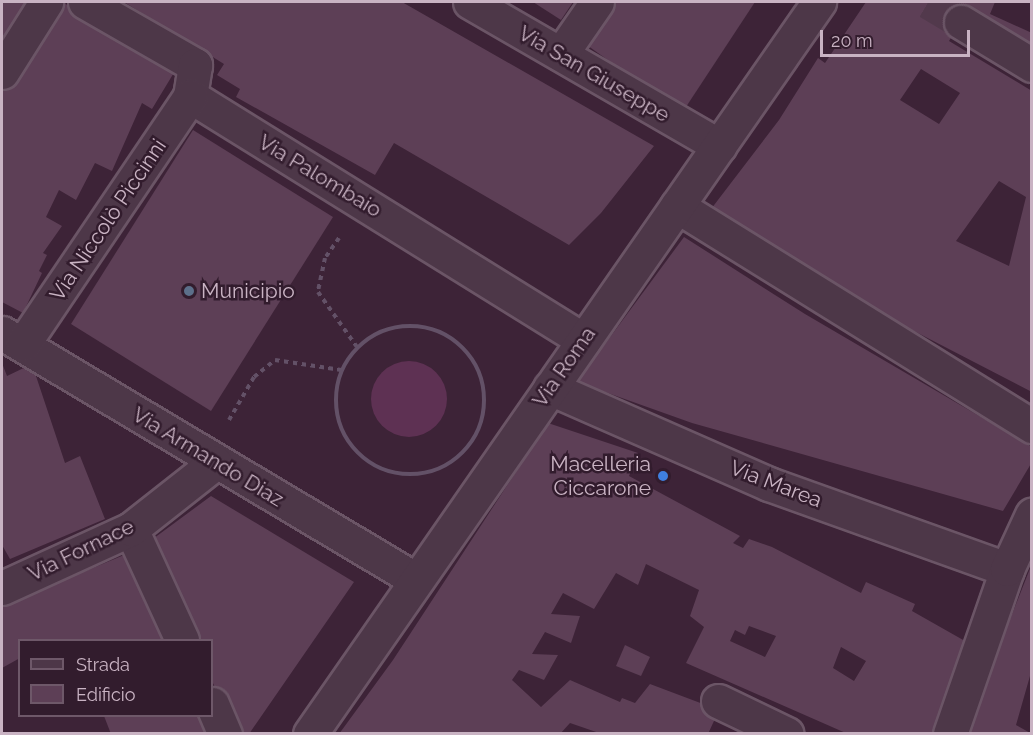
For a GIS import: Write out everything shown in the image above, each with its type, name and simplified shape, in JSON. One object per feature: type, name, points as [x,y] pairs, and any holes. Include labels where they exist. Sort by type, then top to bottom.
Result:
[{"type":"street","points":[[2,72],[46,2]]},
{"type":"street","points":[[85,2],[195,65],[190,96]]},
{"type":"street","name":"Via San Giuseppe","points":[[470,2],[719,146]]},
{"type":"street","points":[[561,54],[597,2]]},
{"type":"street","name":"Via Roma","points":[[309,734],[819,2]]},
{"type":"street","points":[[961,22],[1032,65]]},
{"type":"street","name":"Via Palombaio","points":[[190,96],[583,340]]},
{"type":"street","name":"Via Niccolò Piccinni","points":[[12,338],[190,96]]},
{"type":"street","points":[[677,206],[1032,426]]},
{"type":"street","name":"Via Armando Diaz","points":[[12,338],[215,463],[416,580]]},
{"type":"street","name":"Via Marea","points":[[550,388],[769,484],[1022,543]]},
{"type":"street","name":"Via Fornace","points":[[4,582],[130,530],[215,463]]},
{"type":"street","points":[[130,530],[182,639]]},
{"type":"street","points":[[950,734],[1022,543]]},
{"type":"street","points":[[718,701],[751,726],[788,734]]},
{"type":"street","points":[[213,706],[225,734]]},
{"type":"path","points":[[357,347],[318,292],[325,258],[347,225],[372,207]]},
{"type":"path","points":[[403,326],[429,327],[452,338],[471,356],[482,379],[485,405],[479,430],[464,452],[444,466],[418,474],[393,472],[369,462],[350,445],[338,422],[335,396],[341,370],[357,347],[378,332],[403,326]]},
{"type":"path","points":[[215,463],[228,423],[254,377],[275,360],[341,370]]},
{"type":"shaded area","points":[[402,361],[416,361],[430,367],[441,378],[447,392],[444,414],[436,426],[416,437],[402,437],[388,431],[377,420],[371,406],[371,392],[377,378],[388,367]]},
{"type":"building","points":[[2,2],[32,2],[2,46]]},
{"type":"building","points":[[51,2],[62,2],[178,66],[152,109],[142,103],[112,171],[95,163],[76,200],[59,190],[46,217],[62,226],[43,253],[47,255],[39,271],[42,273],[23,313],[2,302],[2,91]]},
{"type":"building","points":[[124,2],[402,2],[654,146],[601,213],[569,245],[394,143],[375,175],[236,97],[240,89],[217,75],[224,64]]},
{"type":"building","points":[[533,2],[573,2],[561,20]]},
{"type":"building","points":[[615,2],[755,2],[682,113],[584,43]]},
{"type":"building","points":[[866,2],[995,2],[990,14],[1032,33],[1032,51],[967,12],[949,41],[1032,91],[1032,392],[885,316],[708,213],[779,120],[818,58],[825,63]],"holes":[[[921,69],[960,93],[939,124],[900,100]],[[999,181],[1026,197],[1009,266],[956,241]]]},
{"type":"building","name":"Municipio","points":[[193,130],[333,217],[211,411],[71,324]]},
{"type":"building","points":[[684,237],[805,314],[1032,447],[1032,462],[1003,511],[692,423],[577,382]]},
{"type":"building","points":[[2,363],[7,376],[32,364],[65,463],[80,456],[105,519],[10,559],[2,545]]},
{"type":"building","points":[[548,423],[638,453],[629,476],[740,536],[733,543],[743,548],[749,539],[772,547],[861,593],[866,582],[915,604],[912,611],[972,645],[936,734],[848,734],[686,663],[704,627],[690,616],[699,590],[646,564],[638,585],[616,573],[594,609],[563,593],[551,614],[580,616],[571,643],[545,632],[532,654],[558,655],[544,680],[519,670],[512,680],[541,707],[570,680],[620,702],[622,698],[635,703],[650,684],[719,710],[708,734],[602,734],[570,723],[560,734],[339,734],[393,660]],"holes":[[[749,626],[776,636],[765,657],[730,641],[735,630],[745,635]],[[841,647],[866,661],[854,681],[833,668]]]},
{"type":"building","points":[[211,496],[354,582],[249,734],[237,734],[213,683],[213,639],[192,639],[146,544]]},
{"type":"building","points":[[124,555],[166,639],[18,639],[18,659],[2,668],[2,606]]},
{"type":"building","points":[[1031,566],[1032,669],[1016,725],[1032,734],[965,734]]},
{"type":"building","points":[[625,645],[650,657],[641,676],[616,666]]},
{"type":"building","points":[[104,717],[202,717],[210,734],[111,734]]},
{"type":"tunnel","points":[[928,2],[961,22]]},
{"type":"place","name":"Municipio","points":[[189,291]]},
{"type":"place","name":"Macelleria Ciccarone","points":[[663,476]]}]
